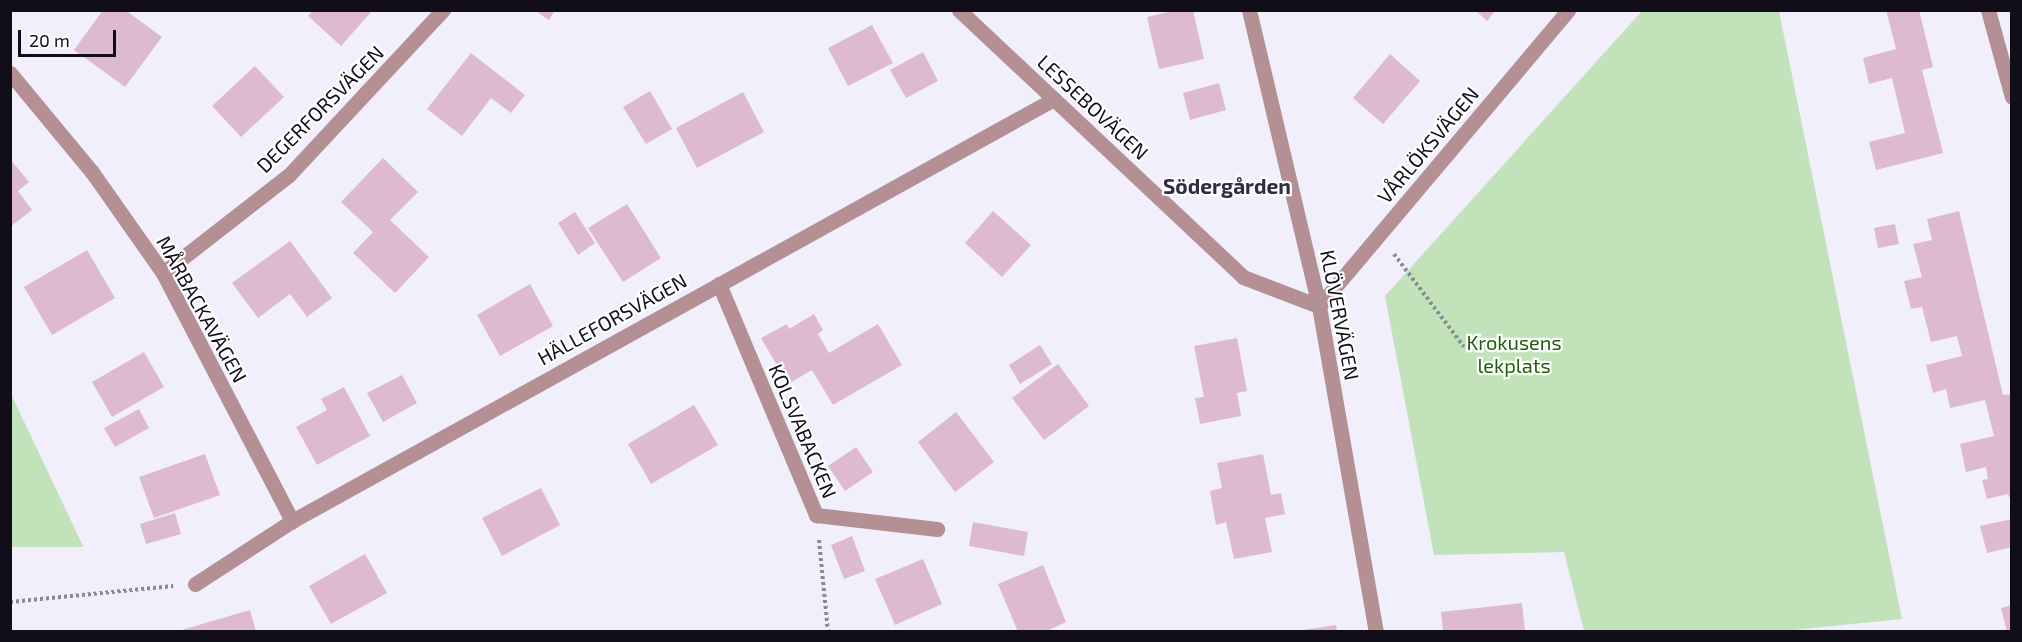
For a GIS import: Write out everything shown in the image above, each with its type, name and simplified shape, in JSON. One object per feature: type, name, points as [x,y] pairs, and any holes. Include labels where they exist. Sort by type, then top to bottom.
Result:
[{"type":"street","name":"DEGERFORSVÄGEN","points":[[163,273],[289,175],[443,10]]},
{"type":"street","name":"LESSEBOVÄGEN","points":[[959,10],[1243,277],[1319,306]]},
{"type":"street","name":"KLÖVERVÄGEN","points":[[1249,10],[1319,306],[1376,632]]},
{"type":"street","name":"VÅRLÖKSVÄGEN","points":[[1319,306],[1568,10]]},
{"type":"street","points":[[1988,10],[2012,97]]},
{"type":"street","name":"MÅRBACKAVÄGEN","points":[[10,73],[92,172],[163,273],[292,521]]},
{"type":"street","name":"HÄLLEFORSVÄGEN","points":[[195,584],[292,521],[1054,99]]},
{"type":"street","name":"KOLSVABACKEN","points":[[719,284],[816,515],[937,530]]},
{"type":"path","points":[[1380,234],[1464,347]]},
{"type":"path","points":[[816,515],[828,632]]},
{"type":"path","points":[[10,602],[195,584]]},
{"type":"green space","name":"Krokusens lekplats","points":[[1642,11],[1779,11],[1902,619],[1774,632],[1584,631],[1564,552],[1434,555],[1385,296]]},
{"type":"green space","points":[[11,394],[83,546],[83,547],[11,547]]},
{"type":"building","points":[[103,10],[125,10],[162,37],[125,87],[74,50]]},
{"type":"building","points":[[313,10],[373,10],[341,46],[308,16]]},
{"type":"building","points":[[534,10],[555,10],[549,20]]},
{"type":"building","points":[[1176,10],[1193,10],[1204,59],[1159,69],[1147,17]]},
{"type":"building","points":[[1475,10],[1496,10],[1487,21]]},
{"type":"building","points":[[1886,10],[1919,10],[1933,67],[1922,70],[1943,153],[1876,170],[1869,142],[1905,133],[1892,78],[1869,84],[1863,58],[1896,49]]},
{"type":"building","points":[[872,25],[893,63],[848,86],[828,48]]},
{"type":"building","points":[[923,52],[938,81],[906,98],[890,70]]},
{"type":"building","points":[[471,53],[525,95],[511,113],[491,98],[462,136],[427,109]]},
{"type":"building","points":[[1390,54],[1420,81],[1383,124],[1353,98]]},
{"type":"building","points":[[255,66],[284,97],[241,137],[212,106]]},
{"type":"building","points":[[1219,83],[1226,110],[1190,120],[1183,93]]},
{"type":"building","points":[[650,91],[672,129],[646,144],[623,107]]},
{"type":"building","points":[[743,92],[764,132],[697,168],[676,128]]},
{"type":"building","points":[[383,158],[418,192],[390,220],[429,257],[395,293],[353,253],[373,232],[341,202]]},
{"type":"building","points":[[10,159],[29,182],[18,191],[32,210],[10,227]]},
{"type":"building","points":[[627,204],[661,258],[623,282],[588,228]]},
{"type":"building","points":[[993,211],[1031,245],[1002,277],[965,243]]},
{"type":"building","points":[[1959,211],[2003,395],[2012,394],[2012,503],[2008,494],[1987,499],[1982,480],[1988,479],[1986,467],[1966,472],[1960,444],[1994,436],[1985,400],[1950,408],[1946,389],[1933,393],[1926,365],[1962,356],[1957,336],[1931,342],[1922,307],[1911,309],[1904,281],[1922,277],[1913,244],[1932,240],[1927,219]]},
{"type":"building","points":[[575,212],[595,243],[578,255],[558,223]]},
{"type":"building","points":[[1895,224],[1899,244],[1878,248],[1874,228]]},
{"type":"building","points":[[290,241],[332,298],[307,317],[290,294],[258,318],[232,283]]},
{"type":"building","points":[[87,250],[115,298],[52,335],[24,287]]},
{"type":"building","points":[[530,284],[553,326],[500,356],[477,315]]},
{"type":"building","points":[[814,314],[823,330],[818,334],[829,353],[878,324],[902,365],[833,405],[812,370],[788,384],[761,338],[787,324],[789,329]]},
{"type":"building","points":[[1237,338],[1247,391],[1237,393],[1241,416],[1200,424],[1195,398],[1204,397],[1194,346]]},
{"type":"building","points":[[1040,345],[1052,364],[1020,384],[1009,365]]},
{"type":"building","points":[[144,352],[164,387],[112,417],[92,382]]},
{"type":"building","points":[[1058,364],[1089,406],[1044,440],[1012,398]]},
{"type":"building","points":[[402,375],[417,403],[383,422],[367,393]]},
{"type":"building","points":[[344,387],[370,436],[317,465],[296,427],[327,410],[321,399]]},
{"type":"building","points":[[694,405],[718,445],[651,484],[628,444]]},
{"type":"building","points":[[139,409],[149,428],[115,447],[104,428]]},
{"type":"building","points":[[956,412],[994,462],[955,492],[918,442]]},
{"type":"building","points":[[856,447],[873,472],[845,491],[828,466]]},
{"type":"building","points":[[205,454],[220,495],[154,518],[139,477]]},
{"type":"building","points":[[1263,454],[1271,495],[1281,493],[1285,514],[1265,518],[1272,552],[1234,559],[1226,522],[1216,525],[1210,491],[1222,488],[1217,463]]},
{"type":"building","points":[[541,488],[560,525],[502,556],[482,518]]},
{"type":"building","points":[[175,513],[181,534],[146,544],[140,524]]},
{"type":"building","points":[[2012,519],[2012,547],[1987,553],[1980,526]]},
{"type":"building","points":[[973,522],[1028,532],[1024,556],[969,546]]},
{"type":"building","points":[[852,536],[865,571],[844,579],[831,545]]},
{"type":"building","points":[[365,554],[387,593],[331,624],[309,586]]},
{"type":"building","points":[[923,559],[942,604],[895,625],[875,579]]},
{"type":"building","points":[[1043,565],[1066,622],[1045,632],[1018,632],[998,584]]},
{"type":"building","points":[[1522,603],[1525,632],[1443,632],[1441,612]]},
{"type":"building","points":[[2012,605],[2012,632],[2007,632],[2001,608]]},
{"type":"building","points":[[250,610],[256,632],[178,632],[178,631]]},
{"type":"building","points":[[1336,625],[1337,632],[1303,632],[1303,630]]},
{"type":"district","name":"Södergården","points":[[1227,186]]}]
